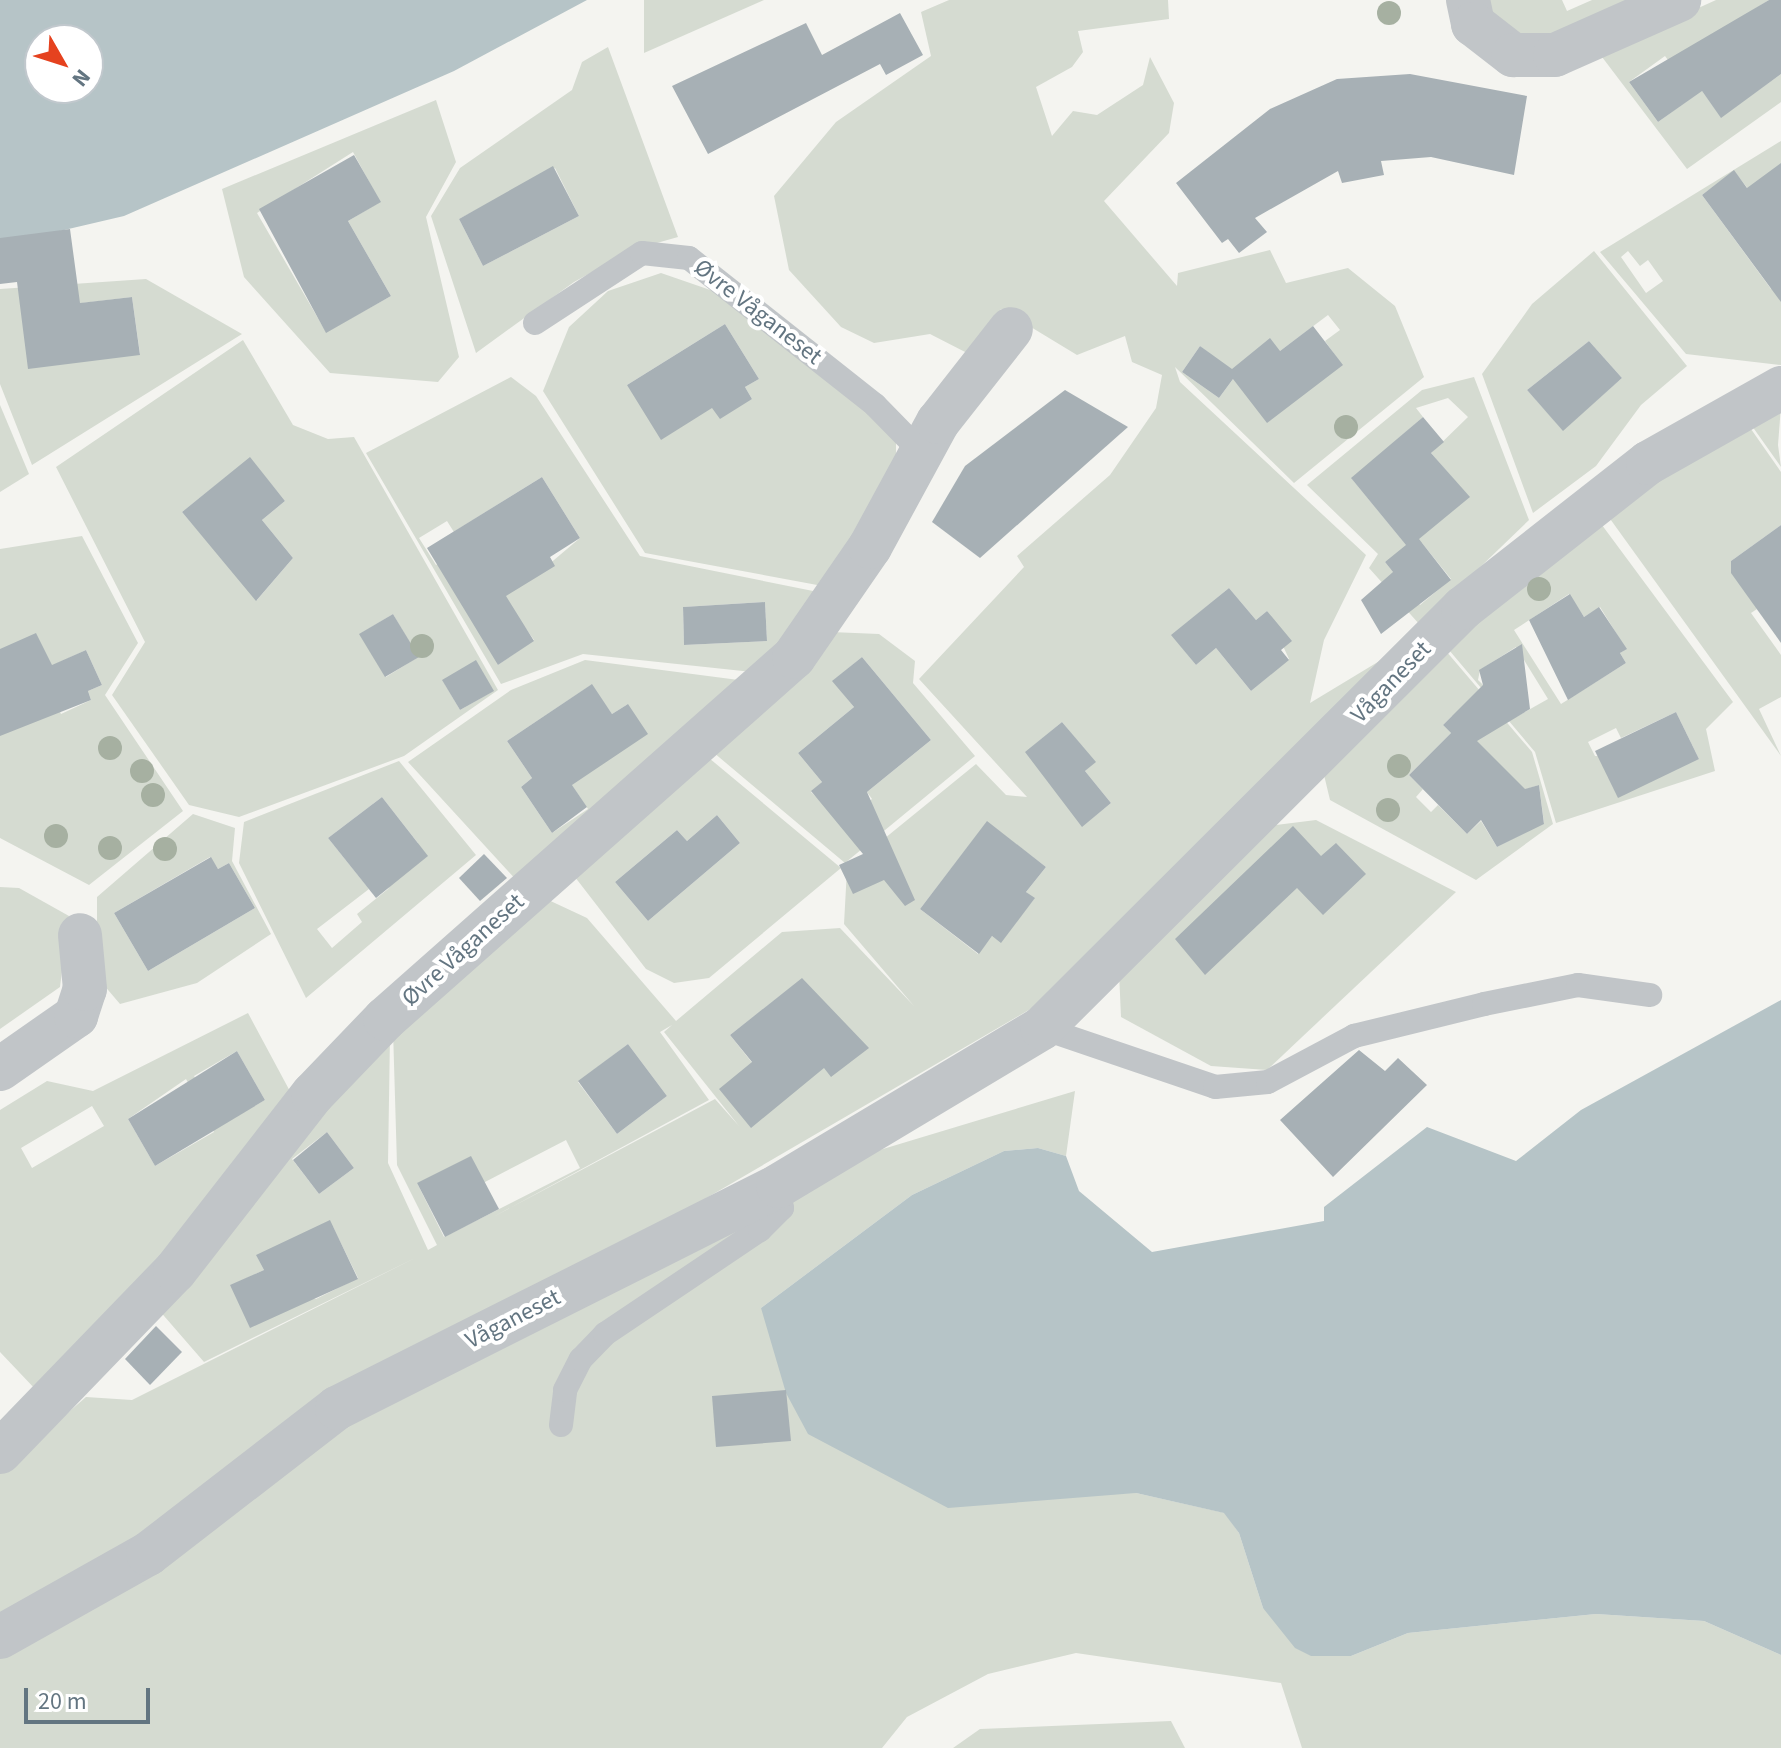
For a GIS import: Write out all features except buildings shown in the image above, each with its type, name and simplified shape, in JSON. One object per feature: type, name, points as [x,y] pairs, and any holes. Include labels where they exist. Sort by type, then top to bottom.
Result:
[{"type":"street","points":[[1468,0],[1473,24],[1513,55],[1555,55],[1679,0]]},
{"type":"street","name":"Øvre Våganeset","points":[[0,1452],[175,1271],[313,1094],[385,1019],[794,657],[870,547],[921,452],[985,355],[1011,329]]},
{"type":"street","name":"Våganeset","points":[[0,1637],[148,1554],[337,1408],[778,1186],[1042,1028],[1463,608],[1648,463],[1781,388]]},
{"type":"street","points":[[0,1069],[76,1016],[85,989],[80,935]]},
{"type":"lane","name":"Øvre Våganeset","points":[[535,323],[642,253],[689,258],[875,405],[921,452]]},
{"type":"lane","points":[[1042,1028],[1215,1087],[1268,1082],[1354,1036],[1484,1004],[1578,985],[1650,995]]},
{"type":"lane","points":[[561,1425],[565,1390],[581,1359],[605,1334],[760,1230],[782,1208],[778,1186]]},
{"type":"shaded area","points":[[0,0],[587,0],[454,71],[124,216],[0,245]]},
{"type":"shaded area","points":[[644,0],[764,0],[644,53]]},
{"type":"shaded area","points":[[949,0],[1168,0],[1169,19],[1078,31],[1083,52],[1072,67],[1036,87],[1052,136],[1073,111],[1097,115],[1143,85],[1150,57],[1174,103],[1169,133],[1104,201],[1177,286],[1178,273],[1270,250],[1286,283],[1348,268],[1395,306],[1424,377],[1294,483],[1175,367],[1180,382],[1366,555],[1324,640],[1310,703],[1396,651],[1039,1004],[691,1207],[1075,1091],[1066,1156],[1038,1148],[1004,1151],[912,1195],[761,1308],[1066,1494],[1136,1493],[1225,1513],[1239,1533],[1263,1608],[1351,1656],[1408,1633],[1596,1614],[1704,1621],[1781,1655],[1781,1748],[1302,1748],[1281,1683],[1076,1653],[988,1674],[907,1717],[882,1748],[0,1748],[0,1472],[86,1397],[132,1400],[415,1258],[204,1362],[158,1309],[390,1035],[388,1163],[428,1250],[437,1245],[397,1165],[393,1030],[542,897],[587,918],[676,1021],[782,932],[840,928],[914,1006],[844,924],[847,869],[976,764],[1006,795],[1027,797],[919,679],[1024,567],[1017,556],[1110,475],[1156,408],[1162,375],[1132,362],[1125,336],[1077,355],[1001,309],[969,354],[930,334],[874,343],[841,327],[789,270],[774,196],[836,122],[931,56],[921,12]],"holes":[[[1328,315],[1340,330],[1325,341],[1342,365],[1280,351]],[[1200,346],[1236,375],[1219,398],[1182,372]],[[1229,588],[1256,620],[1267,611],[1289,659],[1251,691],[1216,648],[1196,665],[1172,635]],[[1062,722],[1095,762],[1085,771],[1111,803],[1085,824],[1026,752]],[[987,822],[1046,867],[1026,892],[1034,899],[1001,942],[992,936],[978,954],[920,909]],[[802,979],[868,1048],[765,1079],[730,1035]],[[672,1025],[664,1032],[739,1126],[715,1099],[493,1217],[709,1100],[660,1032]],[[628,1044],[667,1096],[617,1134],[578,1082]],[[327,1132],[354,1168],[319,1194],[292,1159]],[[566,1140],[580,1168],[444,1237],[417,1183],[485,1182]],[[333,1227],[358,1278],[316,1299],[230,1286],[264,1270],[257,1256]]]},
{"type":"shaded area","points":[[1486,0],[1562,0],[1567,11],[1592,0],[1651,0],[1559,39],[1502,42]]},
{"type":"shaded area","points":[[1716,0],[1769,0],[1689,50],[1697,84],[1721,117],[1781,74],[1781,102],[1687,169],[1599,53]],"holes":[[[1665,56],[1694,96],[1658,122],[1629,82]]]},
{"type":"shaded area","points":[[608,47],[678,237],[632,250],[574,282],[476,353],[431,216],[460,168],[572,90],[582,62]],"holes":[[[555,168],[579,216],[483,266],[459,219]]]},
{"type":"shaded area","points":[[436,100],[456,162],[426,217],[459,357],[438,382],[330,373],[244,277],[222,189]],"holes":[[[353,152],[380,202],[348,221],[391,296],[326,332],[257,213]]]},
{"type":"shaded area","points":[[1781,141],[1781,187],[1749,190],[1734,171],[1702,195],[1771,289],[1781,284],[1781,365],[1686,354],[1600,252]],"holes":[[[1628,251],[1640,266],[1648,260],[1663,281],[1646,293],[1621,257]]]},
{"type":"shaded area","points":[[1594,251],[1687,366],[1641,405],[1596,466],[1533,513],[1482,374],[1532,304]],"holes":[[[1589,341],[1622,378],[1563,430],[1527,390]]]},
{"type":"shaded area","points":[[661,273],[719,293],[849,394],[896,442],[896,479],[828,587],[645,553],[543,391],[569,327],[608,291]],"holes":[[[725,324],[759,379],[745,387],[752,399],[712,408],[627,385]]]},
{"type":"shaded area","points":[[146,279],[242,334],[32,465],[0,384],[0,289]],"holes":[[[132,297],[140,354],[24,310]]]},
{"type":"shaded area","points":[[243,340],[293,425],[328,439],[354,437],[498,690],[404,756],[239,817],[189,805],[112,695],[145,642],[56,467]],"holes":[[[250,458],[285,501],[262,520],[293,558],[257,600],[182,512]],[[393,614],[418,657],[386,677],[360,634]],[[443,681],[493,691],[460,710]]]},
{"type":"shaded area","points":[[511,377],[536,396],[640,556],[823,593],[770,674],[583,654],[501,684],[366,453]],"holes":[[[542,477],[580,538],[528,582],[498,589],[534,640],[498,665],[483,577],[455,531]],[[447,521],[464,548],[436,565],[419,538]],[[765,602],[767,641],[684,645],[683,607]]]},
{"type":"shaded area","points":[[1474,377],[1529,520],[1420,625],[1369,568],[1378,554],[1307,485],[1422,390]],"holes":[[[1448,398],[1468,417],[1431,453],[1469,497],[1408,547],[1352,479],[1423,417],[1416,408]],[[1422,543],[1451,579],[1420,605],[1385,562]]]},
{"type":"shaded area","points":[[0,405],[29,474],[0,492]]},
{"type":"shaded area","points":[[1781,406],[1778,445],[1781,467],[1747,419]]},
{"type":"shaded area","points":[[1744,419],[1781,472],[1781,525],[1731,561],[1757,609],[1751,613],[1781,655],[1781,697],[1759,709],[1781,756],[1608,516]]},
{"type":"shaded area","points":[[1599,521],[1733,702],[1706,729],[1715,771],[1556,823],[1535,752],[1449,650],[1514,585]],"holes":[[[1569,594],[1584,617],[1600,607],[1626,649],[1620,653],[1626,663],[1561,704],[1514,630]],[[1516,647],[1548,699],[1516,717],[1478,680],[1480,670]],[[1676,712],[1699,759],[1595,756],[1588,742],[1616,728],[1621,738]]]},
{"type":"shaded area","points":[[82,536],[138,643],[105,695],[183,811],[89,885],[0,838],[0,728],[56,703],[61,714],[91,700],[88,691],[102,685],[86,650],[47,668],[0,649],[0,549]]},
{"type":"shaded area","points":[[831,632],[879,634],[915,661],[913,683],[975,756],[845,863],[707,747]],"holes":[[[862,657],[931,740],[867,792],[872,799],[843,822],[811,792],[822,782],[798,753],[854,707],[833,681]]]},
{"type":"shaded area","points":[[1446,651],[1532,752],[1553,824],[1476,880],[1330,800],[1324,775]],"holes":[[[1452,716],[1505,796],[1539,785],[1544,823],[1497,847],[1481,821],[1467,834],[1438,805],[1431,812],[1416,797],[1423,789],[1409,775],[1451,733],[1443,725]]]},
{"type":"shaded area","points":[[585,660],[754,682],[519,883],[408,762],[511,690]],"holes":[[[591,685],[612,714],[628,704],[563,772],[588,809],[552,833],[521,787],[532,778],[507,741]]]},
{"type":"shaded area","points":[[703,753],[841,868],[709,978],[674,983],[646,969],[568,868]],"holes":[[[717,815],[740,843],[648,921],[615,882],[677,830],[687,841]]]},
{"type":"shaded area","points":[[399,761],[476,855],[306,998],[239,863],[244,822]],"holes":[[[382,797],[418,843],[388,889],[357,914],[362,922],[332,948],[317,929],[369,889],[328,838]]]},
{"type":"shaded area","points":[[193,814],[235,828],[232,861],[271,934],[197,983],[120,1004],[97,977],[97,897]],"holes":[[[210,857],[218,869],[229,863],[255,908],[148,971],[114,913]]]},
{"type":"shaded area","points":[[1316,820],[1456,892],[1267,1070],[1211,1066],[1121,1017],[1119,972],[1269,826]]},
{"type":"shaded area","points":[[0,887],[19,888],[69,916],[60,987],[0,1029]]},
{"type":"shaded area","points":[[1781,1000],[1781,1655],[1704,1621],[1596,1614],[1408,1633],[1351,1656],[1311,1656],[1295,1648],[1263,1608],[1239,1533],[1224,1513],[1136,1493],[948,1508],[808,1434],[786,1393],[761,1308],[912,1195],[1004,1151],[1038,1148],[1066,1156],[1079,1191],[1152,1252],[1324,1221],[1324,1207],[1427,1127],[1516,1161],[1581,1110]]},
{"type":"shaded area","points":[[248,1013],[292,1095],[220,1189],[37,1391],[0,1352],[0,1110],[47,1081],[93,1091]],"holes":[[[237,1051],[265,1100],[222,1124],[194,1076]],[[186,1079],[214,1132],[155,1166],[128,1119]],[[92,1106],[104,1126],[32,1168],[21,1148]]]},
{"type":"shaded area","points":[[1171,1721],[1185,1748],[953,1748],[980,1729]]}]
